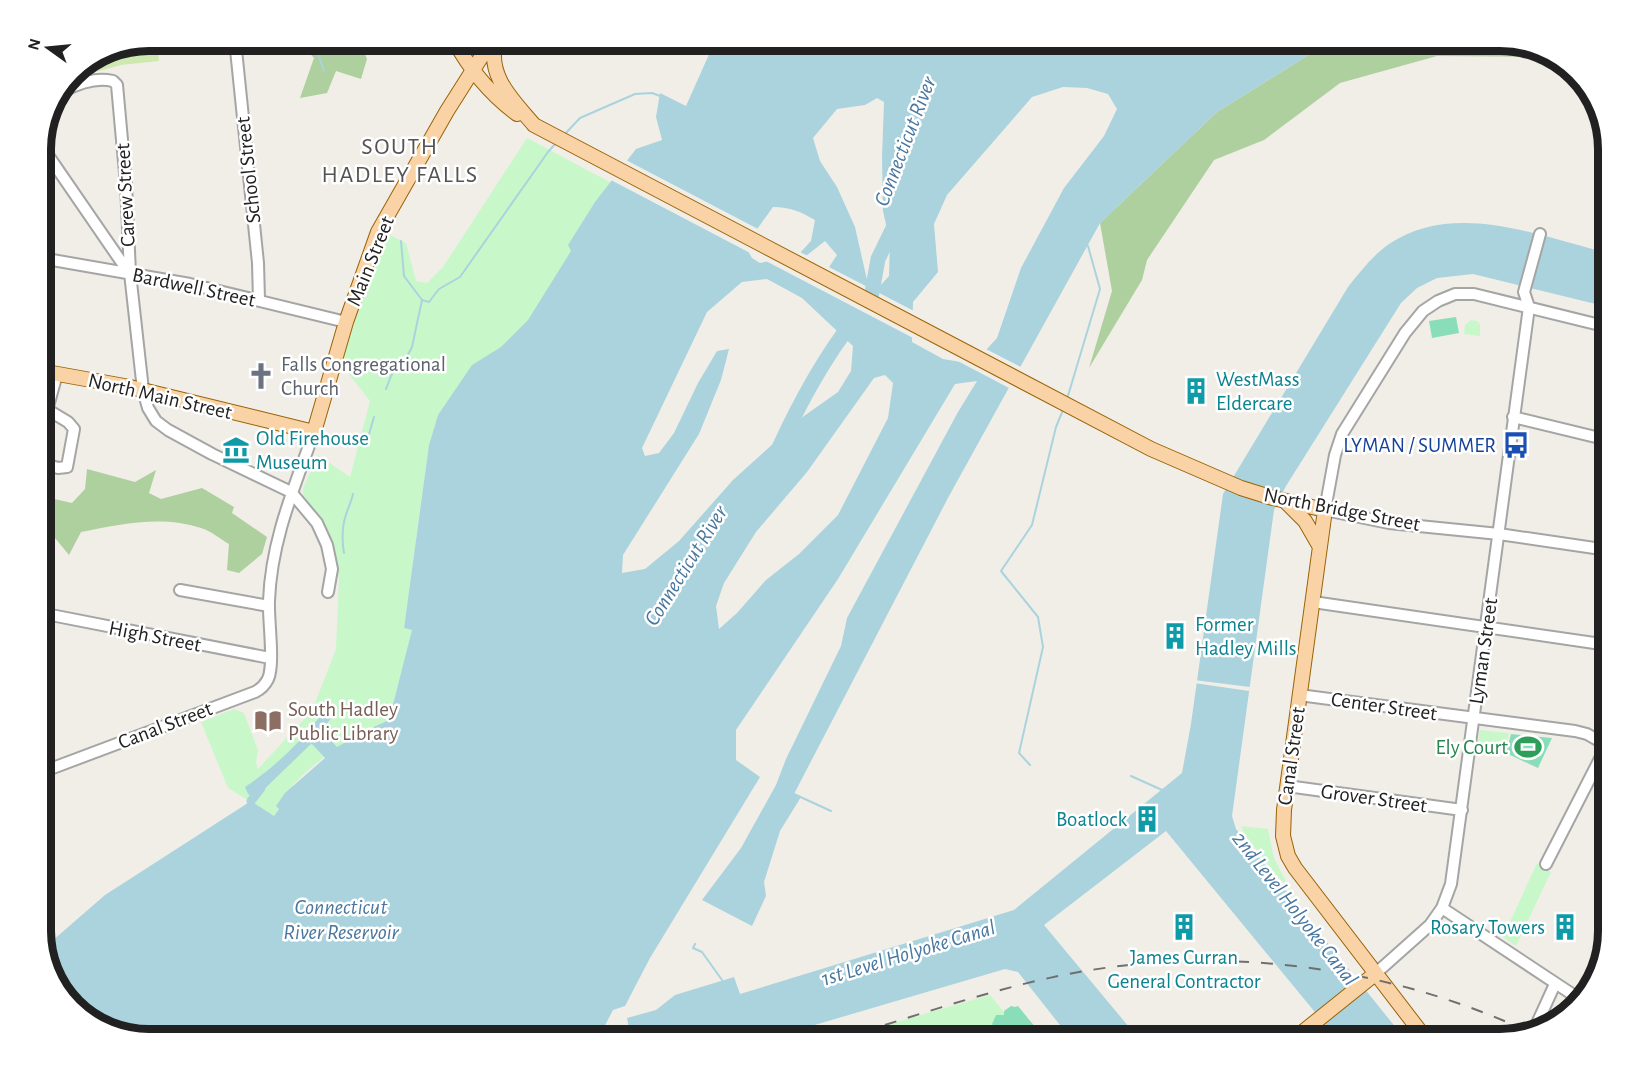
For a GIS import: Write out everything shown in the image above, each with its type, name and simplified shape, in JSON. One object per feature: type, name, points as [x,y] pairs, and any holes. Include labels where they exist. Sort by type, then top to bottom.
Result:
[{"type":"main road","points":[[461,51],[472,70],[496,97],[534,125]]},
{"type":"main road","name":"Main Street","points":[[314,432],[346,321],[378,232],[472,70],[486,51]]},
{"type":"main road","points":[[493,51],[493,60],[498,77],[509,95],[534,125]]},
{"type":"main road","name":"North Bridge Street","points":[[534,125],[1151,449],[1241,488],[1325,510]]},
{"type":"main road","name":"North Main Street","points":[[51,373],[143,390],[314,432]]},
{"type":"main road","points":[[1284,500],[1305,521],[1320,547]]},
{"type":"main road","name":"Canal Street","points":[[1325,510],[1287,786],[1283,836],[1288,856],[1295,868],[1369,979]]},
{"type":"main road","points":[[1369,979],[1416,1029]]},
{"type":"main road","name":"Lyman Street","points":[[1307,1029],[1369,979]]},
{"type":"street","name":"School Street","points":[[235,51],[258,263],[259,300]]},
{"type":"street","name":"Carew Street","points":[[74,87],[98,79],[112,81],[117,85],[130,273],[143,390],[148,408],[156,421],[168,430],[291,492]]},
{"type":"street","points":[[51,159],[130,273]]},
{"type":"street","name":"Lyman Street","points":[[1369,979],[1418,936],[1442,908],[1451,884],[1529,307],[1524,292],[1540,234]]},
{"type":"street","name":"Bardwell Street","points":[[51,260],[130,273],[346,321]]},
{"type":"street","points":[[1325,510],[1335,455],[1342,434],[1405,333],[1423,311],[1455,294],[1474,294],[1598,324]]},
{"type":"street","points":[[51,398],[57,374]]},
{"type":"street","points":[[51,412],[68,422],[74,429],[74,438],[67,467],[51,466]]},
{"type":"street","points":[[1514,417],[1598,438]]},
{"type":"street","name":"Canal Street","points":[[51,769],[255,692],[267,681],[271,670],[269,606],[275,548],[291,492],[314,432]]},
{"type":"street","points":[[291,492],[317,523],[327,545],[332,569],[328,592]]},
{"type":"street","name":"North Bridge Street","points":[[1325,510],[1389,523],[1498,534],[1598,549]]},
{"type":"street","points":[[180,590],[269,606]]},
{"type":"street","points":[[1313,603],[1598,644]]},
{"type":"street","name":"High Street","points":[[51,615],[270,658]]},
{"type":"street","name":"Center Street","points":[[1299,695],[1575,731],[1598,739]]},
{"type":"street","points":[[1546,864],[1598,763]]},
{"type":"street","name":"Grover Street","points":[[1287,786],[1462,810]]},
{"type":"street","points":[[1442,908],[1574,996]]},
{"type":"street","points":[[1538,1021],[1556,984]]},
{"type":"green space","points":[[158,51],[159,61],[121,65],[86,74],[94,67],[111,58],[130,53]]},
{"type":"green space","points":[[308,51],[364,51],[367,59],[361,79],[336,71],[327,93],[300,98],[314,58]]},
{"type":"green space","points":[[1315,51],[1500,51],[1533,57],[1437,56],[1340,83],[1264,140],[1214,160],[1147,260],[1142,280],[1089,368],[1112,291],[1100,223],[1217,112]]},
{"type":"green space","points":[[527,138],[636,196],[605,249],[438,415],[429,445],[404,627],[413,629],[389,720],[358,735],[311,767],[286,793],[274,816],[228,788],[201,722],[234,709],[244,713],[258,750],[256,762],[258,769],[307,716],[315,703],[336,649],[339,579],[329,536],[303,494],[303,488],[318,455],[350,477],[370,401],[341,364],[384,232],[406,243],[416,281],[427,283],[443,267]]},
{"type":"green space","points":[[1456,317],[1459,333],[1432,338],[1429,321]]},
{"type":"green space","points":[[1471,320],[1480,324],[1480,336],[1464,334],[1465,325]]},
{"type":"green space","points":[[87,469],[135,482],[156,470],[149,493],[161,499],[202,488],[234,507],[232,513],[267,537],[262,554],[239,573],[227,570],[229,544],[201,528],[156,521],[81,532],[69,555],[51,533],[51,498],[72,503],[85,489]]},
{"type":"green space","points":[[1480,730],[1509,733],[1504,754],[1478,741]]},
{"type":"green space","name":"Ely Court","points":[[1511,734],[1552,738],[1538,768],[1506,753]]},
{"type":"green space","points":[[1241,826],[1268,829],[1274,858],[1286,881],[1283,883],[1245,835]]},
{"type":"green space","points":[[1537,863],[1551,872],[1516,946],[1503,937]]},
{"type":"green space","points":[[990,995],[1018,1029],[873,1029]]},
{"type":"green space","points":[[1011,1006],[1018,1006],[1037,1029],[996,1029],[992,1024],[996,1015],[1004,1015],[1004,1011]]},
{"type":"water","name":"Connecticut River Reservoir","points":[[711,51],[1315,51],[1217,112],[1100,223],[949,496],[794,794],[801,797],[780,831],[764,882],[766,896],[752,926],[702,900],[741,848],[776,785],[786,759],[841,646],[847,618],[977,381],[955,384],[838,579],[736,730],[736,760],[760,777],[650,958],[625,1006],[613,1010],[603,1029],[149,1029],[117,1024],[94,1013],[71,991],[64,980],[54,957],[52,941],[105,895],[251,801],[274,816],[279,809],[276,806],[285,793],[325,758],[313,745],[311,744],[255,798],[248,794],[245,787],[288,752],[324,711],[331,715],[331,718],[322,731],[337,747],[389,720],[412,630],[404,628],[429,445],[438,415],[472,365],[501,347],[528,320],[571,251],[568,245],[595,202],[636,149],[662,140],[656,117],[660,93],[686,106]],"holes":[[[1063,87],[1087,88],[1108,94],[1117,109],[1104,136],[1064,188],[1021,268],[997,338],[973,364],[943,359],[912,342],[913,302],[938,272],[934,224],[947,195],[1032,97]],[[877,98],[884,102],[883,211],[890,242],[889,276],[879,287],[867,280],[855,227],[837,187],[820,161],[813,138],[837,109],[865,105]],[[773,207],[795,210],[815,220],[811,241],[798,255],[760,263],[752,258],[745,246]],[[825,241],[837,255],[818,284],[801,275],[806,256]],[[767,279],[802,298],[853,346],[851,371],[838,392],[804,416],[733,480],[679,541],[645,569],[622,573],[623,555],[699,434],[721,380],[729,349],[717,351],[698,383],[674,433],[659,453],[645,456],[642,448],[707,312],[742,282]],[[885,375],[893,383],[888,418],[838,515],[799,554],[766,580],[737,613],[719,629],[716,606],[724,583],[756,532],[807,472],[874,378]]]},
{"type":"water","points":[[1469,223],[1497,226],[1526,231],[1598,250],[1598,305],[1473,274],[1437,278],[1417,288],[1401,303],[1286,486],[1274,510],[1232,816],[1236,829],[1397,1029],[1329,1029],[1166,831],[1044,925],[1131,1029],[1063,1029],[1018,972],[1005,969],[801,1029],[625,1029],[629,1028],[627,1018],[656,1010],[675,995],[734,977],[740,994],[1014,910],[1182,773],[1223,494],[1348,287],[1367,264],[1389,244],[1415,231],[1441,224]]},
{"type":"pier","points":[[624,159],[760,230],[748,247],[752,254],[609,179]]},
{"type":"pier","points":[[798,251],[810,257],[804,274],[817,281],[827,266],[916,312],[915,339],[762,259]]},
{"type":"pier","points":[[984,348],[1021,367],[1009,388],[950,357],[972,361]]},
{"type":"pier","points":[[1194,680],[1250,687],[1249,691],[1194,683]]},
{"type":"waterway","points":[[317,51],[324,71]]},
{"type":"waterway","points":[[564,135],[580,118],[635,94],[652,93],[660,96]]},
{"type":"waterway","points":[[401,241],[404,276],[422,300],[429,302],[439,289],[460,277],[556,143]]},
{"type":"waterway","name":"Connecticut River","points":[[869,301],[878,259],[897,220]]},
{"type":"waterway","points":[[1067,399],[1100,289],[1088,246]]},
{"type":"waterway","points":[[386,389],[391,376],[397,367],[403,364],[412,347],[422,300]]},
{"type":"waterway","name":"Connecticut River","points":[[777,452],[811,384],[831,351],[854,320]]},
{"type":"waterway","points":[[1030,765],[1019,753],[1043,647],[1038,617],[1001,571],[1032,525],[1056,427],[1063,410]]},
{"type":"waterway","points":[[367,441],[374,417]]},
{"type":"waterway","points":[[344,553],[343,526],[353,494]]},
{"type":"waterway","points":[[1131,776],[1162,790]]},
{"type":"waterway","points":[[251,801],[261,788]]},
{"type":"waterway","points":[[794,794],[831,811]]},
{"type":"waterway","points":[[695,944],[693,948],[702,952],[722,980]]},
{"type":"railway","points":[[871,1029],[992,992],[1054,977],[1141,964],[1198,961],[1255,962],[1312,968],[1368,978],[1423,992],[1477,1010],[1518,1027]]},
{"type":"place","name":"Falls Congregational Church","points":[[261,376]]},
{"type":"place","name":"WestMass Eldercare","points":[[1196,391]]},
{"type":"place","name":"LYMAN / SUMMER","points":[[1516,445]]},
{"type":"place","name":"Old Firehouse Museum","points":[[236,450]]},
{"type":"place","name":"Former Hadley Mills","points":[[1175,636]]},
{"type":"place","name":"South Hadley Public Library","points":[[268,721]]},
{"type":"place","name":"Ely Court","points":[[1528,747]]},
{"type":"place","name":"Boatlock","points":[[1147,819]]},
{"type":"place","name":"James Curran General Contractor","points":[[1184,927]]},
{"type":"place","name":"Rosary Towers","points":[[1565,927]]},
{"type":"district","name":"SOUTH HADLEY FALLS","points":[[400,160]]},
{"type":"water label","name":"2nd Level Holyoke Canal","points":[[1296,908]]},
{"type":"water label","name":"1st Level Holyoke Canal","points":[[908,952]]}]
